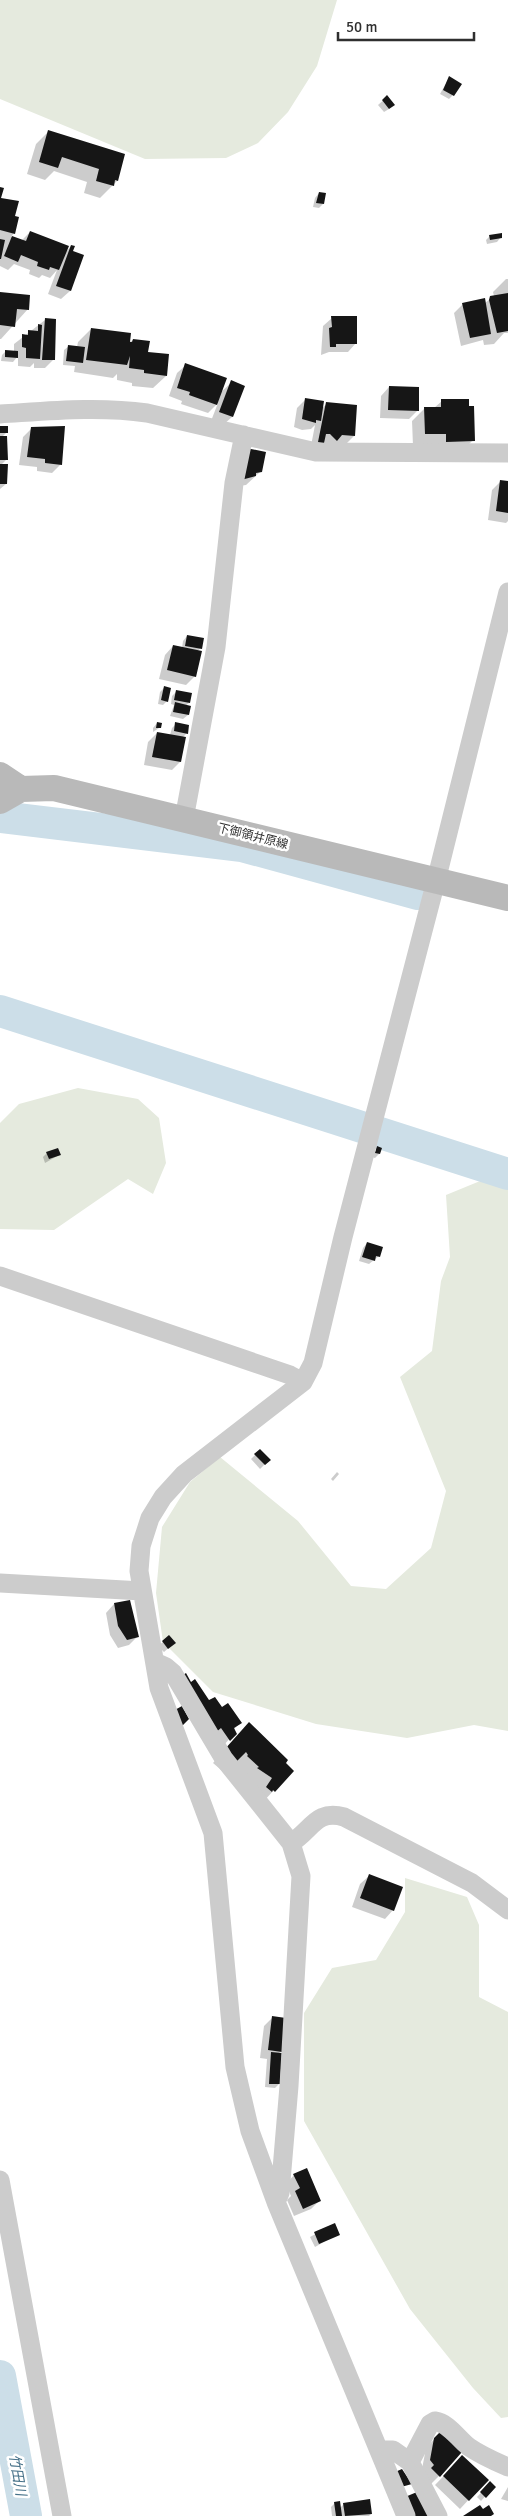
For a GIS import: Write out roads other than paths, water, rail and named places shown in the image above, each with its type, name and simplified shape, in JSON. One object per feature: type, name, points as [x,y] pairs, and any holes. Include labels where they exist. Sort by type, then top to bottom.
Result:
[{"type":"main road","name":"下御領井原線","points":[[7,788],[54,788],[508,898]]},
{"type":"street","points":[[0,414],[55,410],[123,410],[147,413],[316,452],[508,453]]},
{"type":"street","points":[[184,819],[216,647],[234,483],[244,435]]},
{"type":"street","points":[[406,2516],[276,2202],[250,2131],[235,2067],[213,1833],[159,1688],[139,1571],[141,1546],[150,1518],[163,1497],[184,1474],[303,1382],[313,1363],[508,592]]},
{"type":"street","points":[[0,1276],[290,1375],[303,1382]]},
{"type":"street","points":[[0,1583],[142,1591]]},
{"type":"street","points":[[155,1662],[166,1666],[173,1673],[224,1759],[291,1843],[301,1876],[289,2086],[280,2193],[276,2202]]},
{"type":"street","points":[[291,1843],[322,1816],[331,1813],[344,1817],[472,1883],[508,1910]]},
{"type":"street","points":[[0,2180],[62,2516]]},
{"type":"street","points":[[410,2462],[430,2424],[435,2421],[442,2422],[467,2446],[486,2458],[508,2467]]},
{"type":"street","points":[[379,2450],[393,2450],[410,2462],[438,2516]]},
{"type":"waterway","points":[[0,817],[242,846],[418,894]]},
{"type":"waterway","points":[[0,1011],[508,1174]]},
{"type":"waterway","name":"竹田川","points":[[0,2376],[26,2516]]}]
